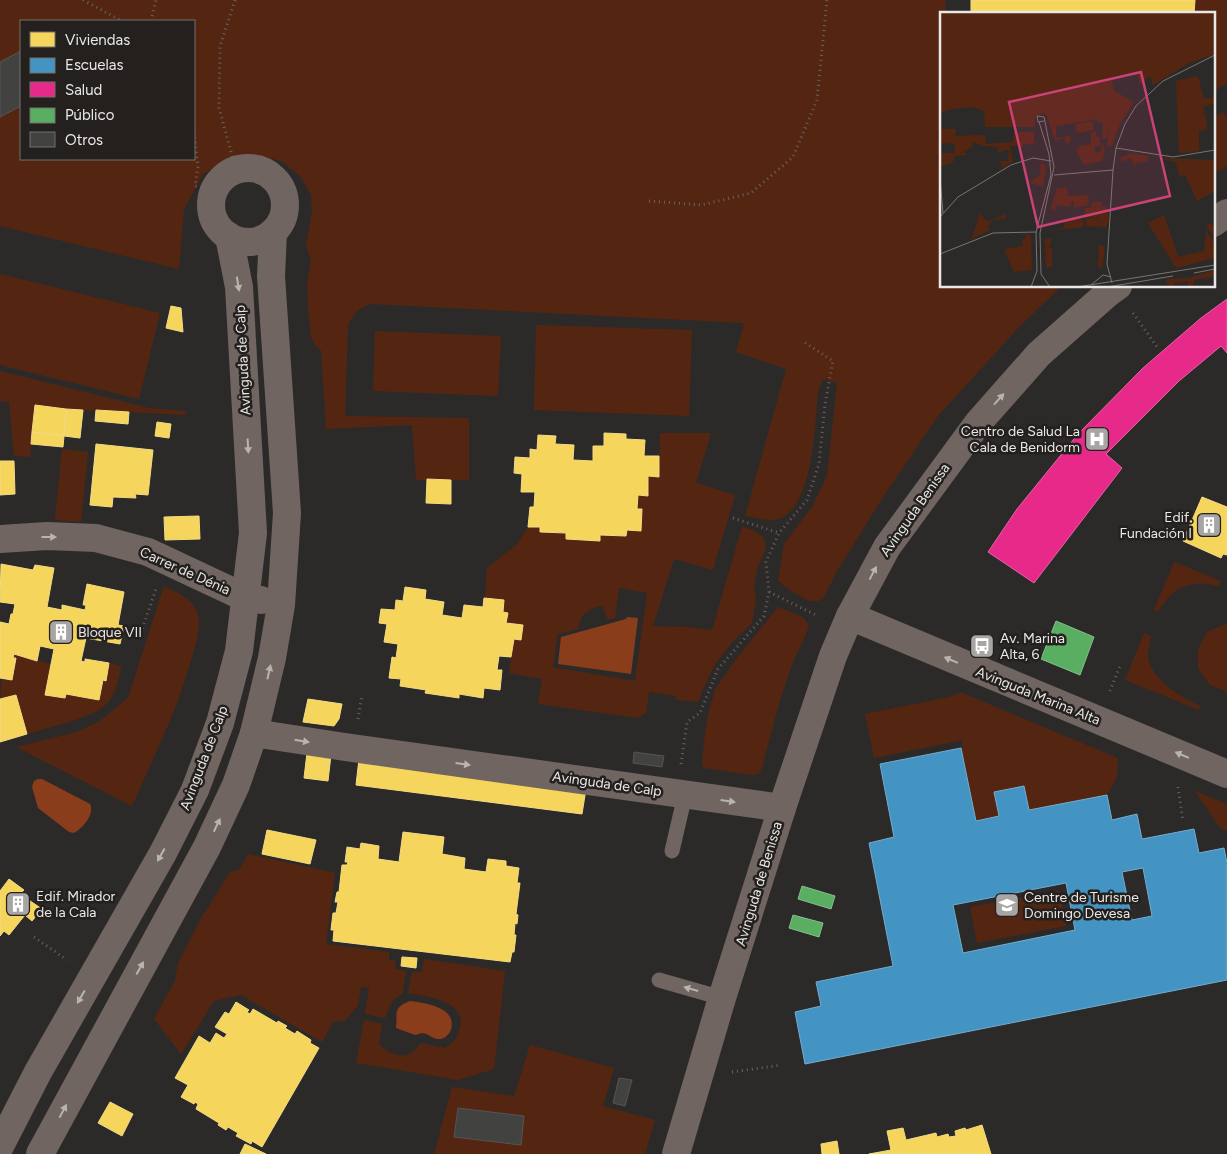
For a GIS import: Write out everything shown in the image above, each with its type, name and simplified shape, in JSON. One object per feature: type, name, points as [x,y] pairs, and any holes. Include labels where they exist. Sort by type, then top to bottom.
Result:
[{"type":"street","points":[[253,168],[264,172],[274,178],[281,188],[285,200],[285,211],[281,223],[263,239],[252,242],[240,241],[229,236],[219,228],[213,217],[210,204],[213,192],[219,180],[229,172],[236,170],[253,168]]},
{"type":"street","points":[[1214,222],[1227,214]]},
{"type":"street","points":[[40,1154],[207,846],[236,785],[254,733],[272,658],[281,605],[287,513],[271,276],[273,232]]},
{"type":"street","name":"Avinguda de Calp","points":[[0,1146],[25,1096],[163,853],[194,790],[220,723],[238,651],[253,532],[239,287],[229,236]]},
{"type":"street","name":"Avinguda Benissa","points":[[850,616],[887,547],[978,423],[1039,354],[1116,288]]},
{"type":"street","name":"Carrer de Dénia","points":[[0,539],[46,536],[96,538],[148,552],[244,597],[281,605]]},
{"type":"street","name":"Avinguda Marina Alta","points":[[850,616],[1227,774]]},
{"type":"street","name":"Avinguda de Benissa","points":[[676,1154],[722,998],[782,808],[833,656],[850,616]]},
{"type":"street","name":"Avinguda de Calp","points":[[254,733],[683,782],[782,808]]},
{"type":"lane","points":[[672,851],[683,782]]},
{"type":"lane","points":[[659,980],[722,998]]},
{"type":"path","points":[[83,0],[120,20]]},
{"type":"path","points":[[151,20],[156,0]]},
{"type":"path","points":[[235,0],[220,46],[219,108],[236,170]]},
{"type":"path","points":[[649,201],[701,205],[751,193],[793,157],[817,100],[827,0]]},
{"type":"path","points":[[195,140],[198,166],[195,186],[213,192]]},
{"type":"path","points":[[1118,288],[1157,346]]},
{"type":"path","points":[[683,782],[687,722],[700,713],[718,669],[764,616],[769,592],[766,562],[779,533],[807,500],[819,464],[824,404],[833,361],[804,342]]},
{"type":"path","points":[[734,518],[779,533]]},
{"type":"path","points":[[139,638],[166,560]]},
{"type":"path","points":[[769,592],[815,614]]},
{"type":"path","points":[[34,937],[92,977]]},
{"type":"path","points":[[699,1077],[781,1065]]},
{"type":"shaded area","points":[[0,0],[945,0],[946,12],[940,12],[940,288],[1060,288],[1021,325],[938,416],[881,500],[836,573],[823,599],[809,601],[778,581],[784,544],[812,507],[827,476],[837,383],[823,379],[818,391],[810,464],[798,501],[788,514],[775,520],[745,516],[786,369],[736,352],[744,323],[370,304],[356,313],[348,327],[345,416],[469,418],[469,480],[416,480],[412,425],[326,429],[321,350],[317,348],[311,337],[308,307],[307,283],[311,260],[306,245],[312,213],[311,195],[301,177],[281,161],[257,155],[227,161],[203,174],[184,209],[179,269],[0,226]]},
{"type":"shaded area","points":[[1195,0],[1227,0],[1227,83],[1214,91],[1214,12],[1194,12]]},
{"type":"shaded area","points":[[1223,112],[1227,119],[1227,166],[1217,172],[1214,168],[1214,116]]},
{"type":"shaded area","points":[[0,274],[160,313],[139,399],[0,365]]},
{"type":"shaded area","points":[[536,325],[692,330],[689,416],[534,410]]},
{"type":"shaded area","points":[[375,331],[501,336],[498,396],[373,391]]},
{"type":"shaded area","points":[[0,371],[149,408],[186,411],[186,415],[66,409],[35,405],[30,457],[14,456],[9,402],[0,401]]},
{"type":"shaded area","points":[[660,433],[711,433],[696,483],[735,495],[713,570],[674,559],[653,626],[712,630],[742,527],[753,530],[764,538],[766,548],[758,566],[754,586],[756,600],[752,623],[733,641],[716,663],[698,702],[676,700],[676,696],[649,692],[646,713],[638,718],[538,704],[542,679],[509,673],[514,639],[521,640],[522,626],[506,623],[508,613],[503,612],[504,600],[485,598],[487,568],[517,544],[528,527],[540,527],[540,532],[566,533],[566,539],[599,541],[600,535],[626,536],[627,530],[641,530],[641,509],[637,509],[638,495],[647,496],[648,476],[659,477]],"holes":[[[619,588],[647,593],[635,681],[553,667],[558,634],[578,629],[583,615],[597,607],[602,606],[608,620],[615,618]]]},
{"type":"shaded area","points":[[62,449],[88,452],[81,522],[55,520]]},
{"type":"shaded area","points":[[1174,562],[1221,581],[1218,586],[1199,584],[1183,587],[1170,596],[1158,612],[1154,610]]},
{"type":"shaded area","points":[[164,586],[184,597],[193,605],[199,620],[198,632],[179,698],[132,806],[16,747],[77,732],[100,721],[128,698]]},
{"type":"shaded area","points":[[778,607],[803,617],[809,625],[787,680],[762,768],[758,774],[753,775],[704,768],[702,764],[704,742],[708,715],[715,690],[733,663]]},
{"type":"shaded area","points":[[627,617],[638,618],[631,674],[558,664],[561,637],[626,619]]},
{"type":"shaded area","points":[[1227,624],[1227,692],[1210,685],[1198,668],[1198,649],[1207,632]]},
{"type":"shaded area","points":[[1144,633],[1151,636],[1148,656],[1154,672],[1184,698],[1200,706],[1199,710],[1125,680]]},
{"type":"shaded area","points":[[14,654],[51,664],[46,695],[65,698],[66,694],[99,700],[109,663],[121,666],[111,698],[99,710],[69,722],[27,734],[16,695],[1,699],[2,681],[5,672],[15,658],[13,658]]},
{"type":"shaded area","points":[[960,692],[1118,758],[1117,777],[1107,795],[976,821],[961,748],[963,740],[874,758],[865,714],[954,696]]},
{"type":"shaded area","points":[[42,779],[90,804],[90,816],[77,831],[74,833],[69,832],[38,808],[32,787],[34,781]]},
{"type":"shaded area","points":[[1195,791],[1227,804],[1227,831],[1220,828]]},
{"type":"shaded area","points":[[248,854],[335,873],[326,944],[389,952],[389,960],[396,961],[395,969],[406,971],[403,993],[392,1001],[385,1018],[365,1014],[369,988],[361,987],[358,1005],[345,1021],[333,1022],[322,1042],[241,995],[214,1001],[181,1054],[154,1019],[175,981],[178,963],[200,920],[230,872],[239,870]]},
{"type":"shaded area","points":[[1060,891],[1066,926],[977,943],[970,907]]},
{"type":"shaded area","points":[[424,959],[505,971],[494,1069],[458,1080],[356,1063],[364,1020],[382,1024],[379,1044],[391,1053],[399,1055],[413,1052],[422,1043],[444,1048],[457,1037],[461,1019],[451,1006],[434,998],[408,993],[412,972],[422,972]]},
{"type":"shaded area","points":[[410,1001],[432,1005],[446,1012],[452,1024],[450,1032],[444,1038],[438,1039],[427,1034],[415,1035],[396,1028],[398,1009]]},
{"type":"shaded area","points":[[530,1045],[614,1068],[603,1106],[655,1120],[645,1154],[434,1154],[452,1087],[514,1096]]},
{"type":"building: Viviendas","points":[[971,0],[1195,0],[1194,12],[971,12]]},
{"type":"building: Viviendas","points":[[171,306],[181,308],[183,332],[166,328]]},
{"type":"building: Viviendas","points":[[35,405],[66,409],[64,436],[32,432]]},
{"type":"building: Viviendas","points":[[66,409],[83,410],[80,438],[64,436]]},
{"type":"building: Viviendas","points":[[96,410],[129,412],[128,424],[95,421]]},
{"type":"building: Viviendas","points":[[157,422],[171,424],[169,438],[155,436]]},
{"type":"building: Viviendas","points":[[32,432],[64,436],[63,447],[31,444]]},
{"type":"building: Viviendas","points":[[604,433],[626,434],[626,439],[645,440],[644,456],[659,456],[659,477],[648,476],[648,496],[638,495],[637,509],[642,509],[641,531],[627,530],[626,536],[600,535],[600,541],[566,539],[566,533],[540,532],[540,527],[528,527],[530,507],[534,507],[535,492],[521,492],[522,474],[514,473],[515,457],[530,458],[530,449],[537,450],[538,435],[556,436],[555,444],[574,445],[573,460],[593,461],[593,446],[604,446]]},
{"type":"building: Viviendas","points":[[96,444],[153,450],[148,495],[135,494],[136,498],[113,497],[112,507],[90,505]]},
{"type":"building: Viviendas","points":[[0,461],[14,461],[15,494],[0,495]]},
{"type":"building: Viviendas","points":[[427,479],[451,480],[451,504],[426,503]]},
{"type":"building: Viviendas","name":"Edif. Fundación I","points":[[1202,497],[1227,507],[1227,555],[1223,554],[1221,558],[1183,541]]},
{"type":"building: Viviendas","points":[[199,516],[200,539],[165,540],[164,517]]},
{"type":"building: Viviendas","name":"Bloque VII","points":[[1,564],[33,570],[35,565],[54,568],[47,607],[62,610],[62,605],[85,610],[86,605],[83,605],[87,584],[124,592],[118,625],[124,626],[120,644],[86,638],[81,661],[85,662],[85,659],[109,663],[106,681],[103,680],[99,700],[66,694],[65,698],[45,695],[54,649],[40,646],[37,661],[14,654],[13,658],[16,658],[12,680],[0,678],[0,622],[9,624],[15,604],[0,602]]},
{"type":"building: Viviendas","points":[[405,587],[426,590],[425,599],[444,602],[442,615],[462,618],[464,605],[483,607],[484,598],[504,600],[503,612],[508,613],[506,623],[523,625],[521,640],[514,639],[511,657],[499,656],[497,670],[502,670],[500,690],[484,688],[483,698],[459,694],[459,698],[425,693],[426,690],[400,686],[401,679],[389,678],[392,657],[396,658],[398,644],[384,642],[387,624],[379,623],[381,609],[395,610],[396,600],[403,601]]},
{"type":"building: Viviendas","points":[[16,695],[27,734],[0,742],[0,699]]},
{"type":"building: Viviendas","points":[[308,699],[342,704],[339,719],[334,726],[303,722]]},
{"type":"building: Viviendas","points":[[307,753],[331,755],[328,781],[304,778]]},
{"type":"building: Viviendas","points":[[359,759],[586,789],[582,814],[356,785]]},
{"type":"building: Viviendas","points":[[267,830],[316,840],[310,864],[262,854]]},
{"type":"building: Viviendas","points":[[403,832],[444,837],[442,854],[465,858],[464,869],[486,872],[488,859],[506,861],[506,866],[519,868],[517,883],[520,883],[516,914],[518,915],[517,924],[515,923],[514,952],[512,952],[510,962],[333,941],[334,930],[331,930],[333,913],[336,913],[338,902],[335,902],[337,892],[339,892],[342,865],[347,865],[348,862],[345,862],[347,847],[360,849],[361,843],[379,846],[378,859],[399,862]]},
{"type":"building: Viviendas","name":"Edif. Mirador de la Cala","points":[[9,879],[24,890],[20,894],[42,909],[32,921],[25,915],[9,935],[4,931],[0,936],[0,891]]},
{"type":"building: Viviendas","points":[[402,957],[417,958],[416,968],[401,966]]},
{"type":"building: Viviendas","points":[[236,1002],[249,1010],[247,1012],[250,1014],[253,1009],[277,1023],[278,1021],[287,1026],[285,1028],[295,1034],[297,1031],[311,1040],[310,1043],[319,1048],[262,1147],[252,1141],[251,1144],[236,1136],[238,1133],[228,1127],[226,1130],[218,1125],[219,1123],[196,1109],[198,1104],[195,1102],[194,1104],[181,1097],[188,1085],[175,1078],[199,1036],[210,1043],[216,1033],[224,1038],[227,1034],[215,1027],[225,1012],[229,1014]]},
{"type":"building: Viviendas","points":[[110,1102],[133,1114],[122,1136],[98,1123]]},
{"type":"building: Viviendas","points":[[982,1125],[991,1154],[869,1154],[891,1150],[887,1131],[903,1128],[906,1140],[936,1133],[937,1137],[948,1134],[949,1137],[956,1136],[955,1131]]},
{"type":"building: Viviendas","points":[[837,1141],[839,1154],[822,1154],[821,1144]]},
{"type":"building: Viviendas","points":[[245,1144],[266,1154],[240,1154]]},
{"type":"building: Escuelas","points":[[961,748],[976,821],[999,816],[994,792],[1024,786],[1029,810],[1107,795],[1112,820],[1137,814],[1142,839],[1194,829],[1199,853],[1224,848],[1227,863],[1227,980],[805,1064],[795,1012],[821,1006],[816,982],[893,966],[869,843],[894,837],[880,764]],"holes":[[[1143,868],[1152,916],[1132,920],[1122,872]],[[1066,883],[1075,930],[963,953],[953,905]]]},
{"type":"building: Salud","name":"Centro de Salud La Cala de Benidorm","points":[[1227,299],[1227,353],[1221,346],[1179,381],[1106,454],[1122,468],[1034,583],[988,552],[1017,509],[1078,434],[1143,368],[1201,318]]},
{"type":"building: Público","points":[[1056,621],[1094,637],[1080,675],[1041,659]]},
{"type":"building: Público","points":[[802,886],[835,896],[831,909],[798,899]]},
{"type":"building: Público","points":[[793,915],[823,923],[819,937],[789,928]]},
{"type":"building: Otros","points":[[20,52],[20,107],[0,117],[0,62]]},
{"type":"building: Otros","points":[[634,752],[664,756],[662,767],[633,763]]},
{"type":"building: Otros","points":[[619,1078],[632,1080],[625,1106],[613,1103]]},
{"type":"building: Otros","points":[[458,1108],[524,1116],[521,1145],[454,1137]]},
{"type":"place","name":"Centro de Salud La Cala de Benidorm","points":[[1097,439]]},
{"type":"place","name":"Edif. Fundación I","points":[[1209,525]]},
{"type":"place","name":"Bloque VII","points":[[61,632]]},
{"type":"place","name":"Av. Marina Alta, 6","points":[[982,646]]},
{"type":"place","name":"Edif. Mirador de la Cala","points":[[18,904]]},
{"type":"place","name":"Centre de Turisme Domingo Devesa","points":[[1007,905]]}]
